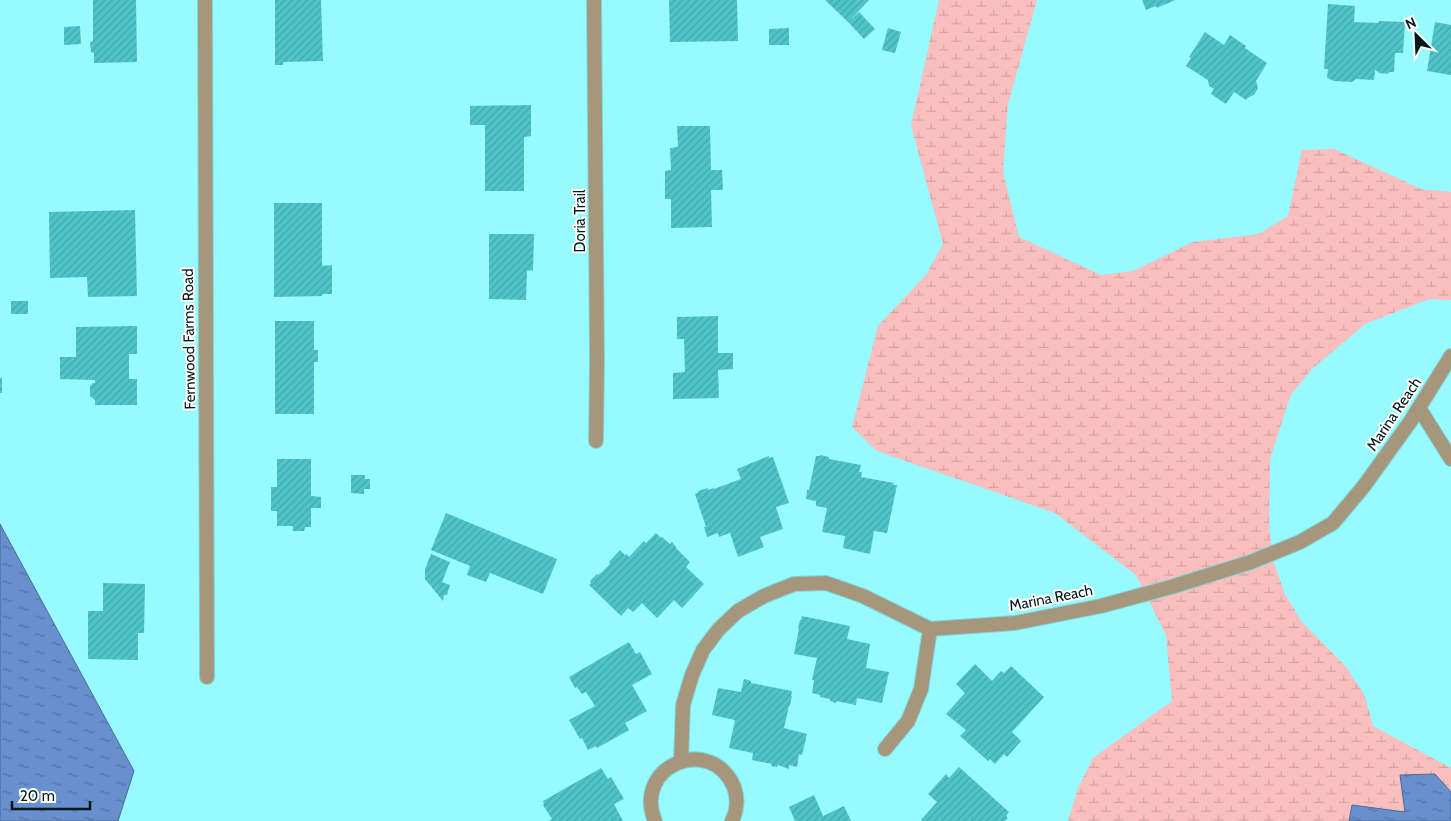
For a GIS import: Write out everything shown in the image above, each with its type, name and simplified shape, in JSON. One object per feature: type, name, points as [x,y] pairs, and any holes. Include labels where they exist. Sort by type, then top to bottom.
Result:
[{"type":"street","name":"Fernwood Farms Road","points":[[205,0],[204,211],[207,678]]},
{"type":"street","name":"Doria Trail","points":[[594,0],[596,442]]},
{"type":"street","name":"Marina Reach","points":[[930,629],[1015,623],[1101,606],[1251,562],[1300,542],[1333,523],[1364,486],[1419,408],[1451,356]]},
{"type":"street","points":[[1419,408],[1451,459]]},
{"type":"street","points":[[681,760],[682,705],[703,650],[718,630],[738,611],[764,596],[794,584],[826,584],[863,596],[930,629],[921,689],[908,721],[885,749]]},
{"type":"street","points":[[655,821],[650,806],[652,791],[658,778],[668,767],[681,760],[695,759],[709,762],[721,769],[730,779],[736,792],[737,805],[732,821]]},
{"type":"green space","points":[[939,0],[1037,0],[1008,104],[1003,172],[1019,237],[1101,275],[1133,271],[1193,242],[1259,234],[1288,216],[1302,150],[1334,149],[1421,189],[1451,192],[1451,300],[1429,299],[1365,324],[1313,368],[1291,394],[1270,459],[1269,527],[1273,559],[1284,592],[1301,621],[1346,667],[1364,694],[1373,726],[1451,768],[1451,792],[1435,774],[1401,775],[1406,812],[1352,805],[1349,821],[1068,821],[1078,788],[1093,758],[1172,701],[1166,635],[1136,575],[1055,513],[877,451],[852,427],[878,326],[926,275],[943,244],[911,125]]},
{"type":"water","points":[[0,524],[134,771],[118,821],[0,821]]},
{"type":"water","points":[[1435,774],[1451,792],[1451,821],[1349,821],[1352,805],[1405,812],[1400,775]]},
{"type":"building","points":[[93,0],[136,0],[137,62],[94,63],[94,53],[91,52],[90,43],[93,41]]},
{"type":"building","points":[[275,0],[321,0],[323,61],[283,62],[283,65],[275,65]]},
{"type":"building","points":[[669,0],[737,0],[738,41],[670,42]]},
{"type":"building","points":[[825,0],[869,0],[848,22]]},
{"type":"building","points":[[1142,0],[1175,0],[1157,8],[1156,6],[1146,10]]},
{"type":"building","points":[[1328,4],[1355,6],[1354,22],[1405,22],[1403,53],[1395,53],[1394,72],[1387,74],[1379,73],[1375,70],[1374,80],[1356,79],[1352,82],[1334,81],[1327,78],[1328,69],[1324,69]]},
{"type":"building","points":[[859,12],[875,29],[864,39],[848,22]]},
{"type":"building","points":[[1435,22],[1451,25],[1451,75],[1427,71]]},
{"type":"building","points":[[80,26],[81,44],[64,45],[64,27]]},
{"type":"building","points":[[789,28],[789,45],[769,45],[769,29]]},
{"type":"building","points":[[888,28],[901,32],[895,53],[882,50]]},
{"type":"building","points":[[1205,32],[1224,45],[1230,35],[1267,63],[1256,81],[1258,88],[1254,95],[1246,100],[1234,92],[1226,104],[1211,94],[1214,89],[1209,86],[1208,80],[1186,66],[1191,58],[1189,57]]},
{"type":"building","points":[[531,105],[531,136],[524,137],[524,191],[485,191],[485,125],[470,125],[470,106]]},
{"type":"building","points":[[677,126],[710,126],[711,170],[722,170],[723,190],[711,190],[712,227],[671,228],[671,199],[665,199],[665,171],[671,170],[670,148],[678,147]]},
{"type":"building","points":[[274,203],[322,203],[322,266],[332,265],[332,294],[274,297]]},
{"type":"building","points":[[135,210],[137,296],[88,297],[87,277],[50,278],[49,212]]},
{"type":"building","points":[[489,234],[534,234],[533,270],[527,271],[526,300],[489,299]]},
{"type":"building","points":[[11,301],[28,301],[28,314],[11,314]]},
{"type":"building","points":[[718,316],[718,353],[733,353],[733,369],[718,370],[719,398],[673,399],[673,373],[685,372],[684,339],[677,339],[677,317]]},
{"type":"building","points":[[275,321],[314,321],[314,350],[318,350],[318,362],[314,362],[314,414],[275,414]]},
{"type":"building","points":[[137,326],[137,354],[129,354],[129,379],[137,379],[137,405],[95,405],[95,400],[90,396],[90,386],[95,383],[95,380],[60,379],[60,357],[76,357],[76,327]]},
{"type":"building","points":[[0,378],[2,378],[2,393],[0,393]]},
{"type":"building","points":[[769,456],[769,458],[773,457],[789,503],[776,507],[783,529],[760,537],[764,547],[738,557],[730,533],[719,537],[718,533],[707,537],[704,527],[706,527],[695,494],[698,491],[708,488],[708,490],[714,489],[741,479],[737,469]]},
{"type":"building","points":[[816,456],[829,457],[829,459],[861,465],[859,472],[862,472],[861,477],[897,485],[887,533],[874,531],[870,554],[843,548],[845,536],[822,532],[827,508],[816,506],[816,501],[806,499]]},
{"type":"building","points":[[277,459],[311,459],[311,496],[321,497],[321,508],[311,508],[311,527],[305,527],[304,531],[293,531],[293,526],[277,526],[277,511],[271,511],[271,487],[277,487]]},
{"type":"building","points":[[351,475],[365,475],[365,479],[370,479],[370,489],[364,489],[364,494],[351,493]]},
{"type":"building","points":[[446,513],[557,559],[543,594],[490,573],[486,582],[467,575],[470,566],[431,550]]},
{"type":"building","points":[[656,533],[670,544],[672,542],[690,562],[686,567],[704,584],[682,608],[674,600],[657,618],[642,603],[633,612],[628,608],[621,616],[589,585],[590,581],[610,564],[609,562],[620,550],[629,557],[644,541],[646,543]]},
{"type":"building","points":[[431,554],[450,562],[442,582],[450,585],[443,601],[425,579],[425,569]]},
{"type":"building","points":[[103,583],[145,584],[144,633],[138,633],[138,660],[88,659],[88,611],[103,611]]},
{"type":"building","points":[[802,616],[850,626],[847,639],[870,644],[866,668],[889,672],[882,703],[857,698],[856,705],[836,701],[836,703],[812,693],[814,680],[812,680],[817,658],[794,654]]},
{"type":"building","points":[[629,642],[636,654],[640,652],[652,674],[632,685],[647,711],[625,723],[629,730],[597,748],[596,746],[588,750],[569,720],[595,706],[586,692],[582,694],[577,687],[575,688],[569,677]]},
{"type":"building","points":[[975,664],[992,681],[1001,671],[1004,673],[1011,666],[1044,697],[1012,732],[1021,741],[1007,757],[1004,754],[995,764],[990,759],[988,761],[960,736],[966,730],[946,714],[965,693],[956,684]]},
{"type":"building","points":[[744,679],[751,681],[751,683],[792,691],[784,728],[807,734],[802,755],[799,754],[797,767],[789,765],[789,769],[778,765],[777,767],[771,766],[772,764],[752,760],[753,753],[729,748],[735,720],[712,715],[718,688],[741,692]]},
{"type":"building","points":[[959,767],[1009,812],[1006,816],[1008,818],[1005,821],[921,820],[937,802],[928,794],[946,774],[949,778]]},
{"type":"building","points":[[601,768],[608,779],[611,777],[624,799],[614,804],[623,821],[549,821],[552,819],[543,805],[543,801]]},
{"type":"building","points":[[814,795],[823,816],[844,806],[851,821],[795,821],[789,807]]}]
